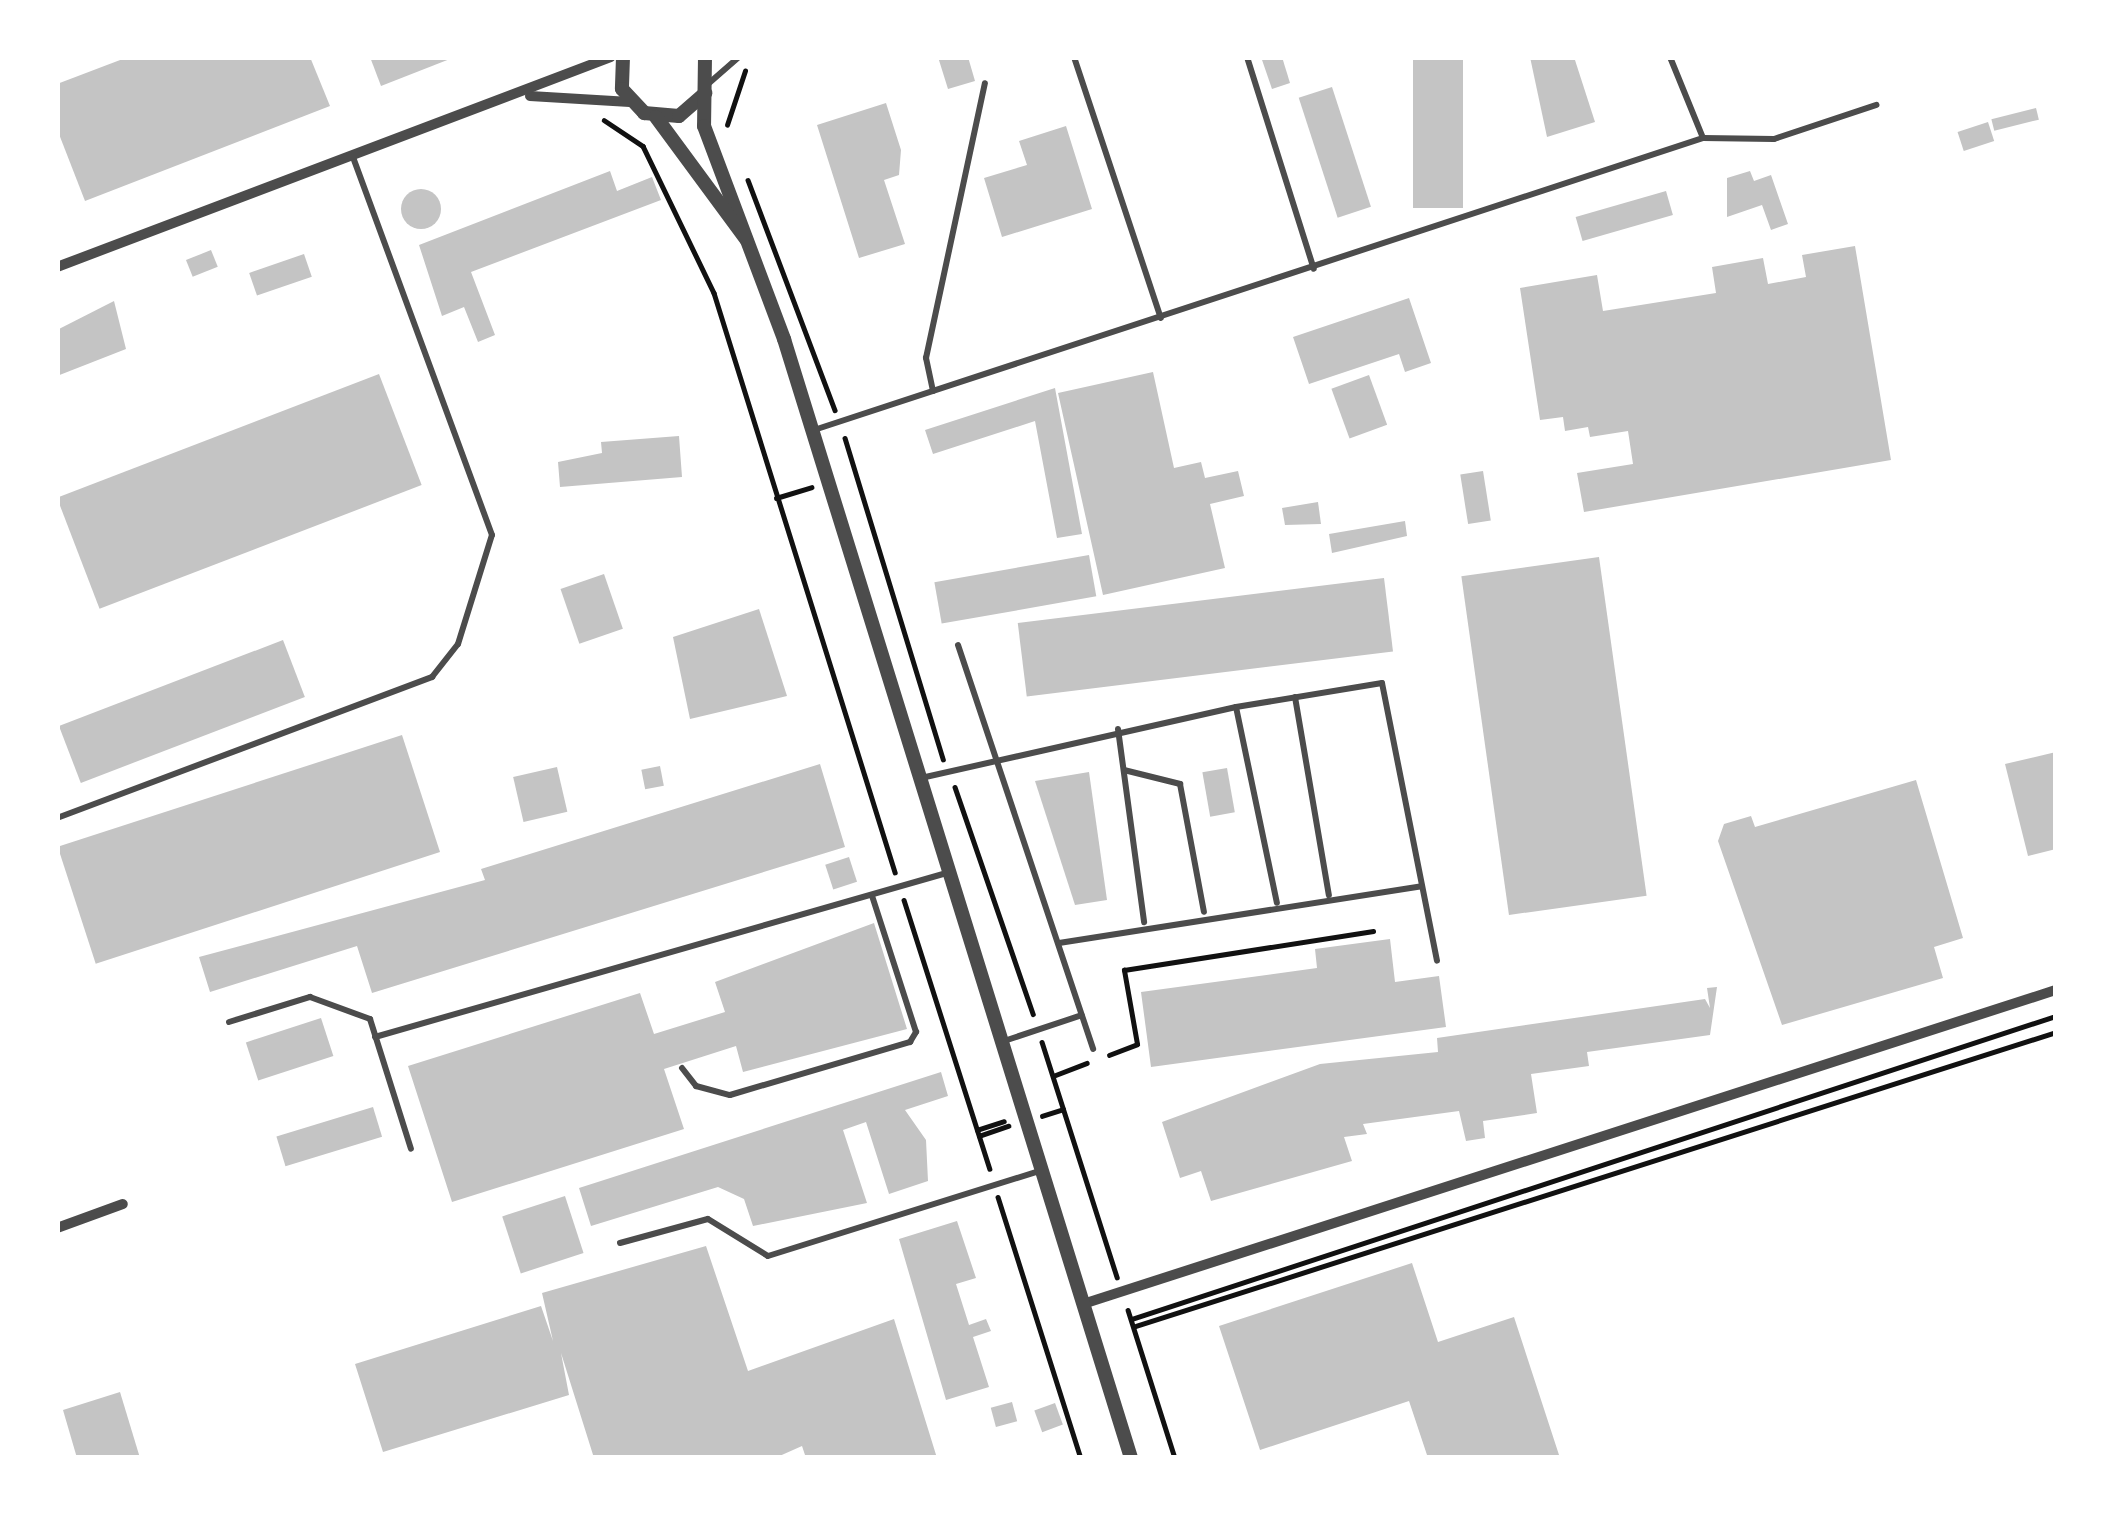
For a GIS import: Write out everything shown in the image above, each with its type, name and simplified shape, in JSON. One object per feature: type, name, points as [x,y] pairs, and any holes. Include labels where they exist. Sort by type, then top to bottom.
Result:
[{"type":"street","points":[[57,266],[352,155],[530,96],[611,57]]},
{"type":"street","points":[[623,57],[630,102]]},
{"type":"street","points":[[706,57],[704,126],[749,243],[810,431],[943,874],[1131,1458]]},
{"type":"street","points":[[656,117],[688,111],[706,88]]},
{"type":"street","points":[[530,96],[591,93],[630,102],[656,117],[749,243]]},
{"type":"street","points":[[1083,1304],[2056,990]]},
{"type":"street","points":[[57,1228],[123,1204]]},
{"type":"lane","points":[[1074,57],[1161,319]]},
{"type":"lane","points":[[1246,57],[1315,269]]},
{"type":"lane","points":[[1670,57],[1702,138]]},
{"type":"lane","points":[[706,88],[738,58]]},
{"type":"lane","points":[[933,392],[926,358],[985,83]]},
{"type":"lane","points":[[810,431],[1315,269],[1702,138],[1774,139],[1876,105]]},
{"type":"lane","points":[[57,818],[432,677],[458,644],[487,565],[479,490],[352,155]]},
{"type":"lane","points":[[958,645],[1093,1049]]},
{"type":"lane","points":[[915,780],[996,754],[1117,727],[1382,683],[1437,961]]},
{"type":"lane","points":[[1295,697],[1330,896]]},
{"type":"lane","points":[[1236,707],[1277,903]]},
{"type":"lane","points":[[1117,727],[1144,922]]},
{"type":"lane","points":[[1123,770],[1180,784],[1204,912]]},
{"type":"lane","points":[[375,1037],[943,874]]},
{"type":"lane","points":[[1059,943],[1204,912],[1422,886]]},
{"type":"lane","points":[[682,1068],[720,1096],[910,1042],[916,1032],[872,896]]},
{"type":"lane","points":[[229,1022],[329,997],[370,1019],[411,1148]]},
{"type":"lane","points":[[998,1043],[1082,1016]]},
{"type":"lane","points":[[620,1243],[708,1220],[768,1256],[1039,1171]]},
{"type":"path","points":[[728,137],[748,77],[738,58]]},
{"type":"path","points":[[591,93],[592,113],[643,146],[714,293],[1081,1458]]},
{"type":"path","points":[[743,172],[840,422],[947,768],[1038,1029],[1175,1458]]},
{"type":"path","points":[[1053,1076],[1137,1044],[1124,970],[1373,931]]},
{"type":"path","points":[[1132,1323],[2056,1016]]},
{"type":"path","points":[[1132,1323],[2056,1032]]},
{"type":"building","points":[[128,57],[310,57],[330,106],[85,201],[57,129],[57,84]]},
{"type":"building","points":[[370,57],[455,57],[381,86]]},
{"type":"building","points":[[938,57],[968,57],[975,81],[948,89]]},
{"type":"building","points":[[1261,57],[1282,57],[1290,83],[1272,89]]},
{"type":"building","points":[[1413,57],[1463,57],[1463,208],[1413,208]]},
{"type":"building","points":[[1530,57],[1574,57],[1595,122],[1547,137]]},
{"type":"building","points":[[1332,87],[1371,207],[1338,218],[1299,98]]},
{"type":"building","points":[[886,103],[901,150],[899,175],[884,180],[905,244],[859,258],[817,125]]},
{"type":"building","points":[[2036,108],[2039,120],[1994,131],[1991,119]]},
{"type":"building","points":[[1988,122],[1994,141],[1964,151],[1958,132]]},
{"type":"building","points":[[1066,126],[1092,209],[1002,237],[984,178],[1027,165],[1019,141]]},
{"type":"building","points":[[610,171],[617,191],[652,177],[661,200],[471,272],[495,335],[478,342],[464,307],[442,316],[419,245]]},
{"type":"building","points":[[1750,171],[1754,181],[1771,175],[1788,224],[1771,230],[1762,205],[1727,217],[1727,178]]},
{"type":"building","points":[[421,189],[435,195],[441,209],[435,223],[421,229],[407,223],[401,209],[407,195]]},
{"type":"building","points":[[1666,191],[1673,215],[1583,241],[1576,217]]},
{"type":"building","points":[[1855,246],[1891,460],[1584,512],[1577,473],[1633,464],[1628,431],[1590,437],[1588,427],[1565,431],[1563,417],[1540,420],[1520,288],[1597,275],[1603,311],[1716,293],[1712,267],[1763,258],[1768,284],[1806,277],[1802,255]]},
{"type":"building","points":[[211,250],[218,267],[193,277],[186,260]]},
{"type":"building","points":[[304,254],[312,277],[257,296],[249,273]]},
{"type":"building","points":[[1409,298],[1431,363],[1405,372],[1399,354],[1309,384],[1293,337]]},
{"type":"building","points":[[114,301],[126,349],[57,376],[57,330]]},
{"type":"building","points":[[1153,372],[1174,468],[1201,462],[1205,478],[1238,471],[1244,496],[1210,504],[1225,568],[1103,595],[1058,393]]},
{"type":"building","points":[[379,374],[422,485],[100,609],[57,498]]},
{"type":"building","points":[[1369,375],[1387,425],[1350,438],[1331,389]]},
{"type":"building","points":[[1055,388],[1082,534],[1057,538],[1035,421],[933,454],[925,430]]},
{"type":"building","points":[[679,436],[682,477],[560,487],[558,462],[602,453],[601,442]]},
{"type":"building","points":[[1483,471],[1491,520],[1468,524],[1460,475]]},
{"type":"building","points":[[1318,502],[1321,524],[1285,525],[1282,508]]},
{"type":"building","points":[[1405,521],[1407,536],[1332,553],[1329,534]]},
{"type":"building","points":[[1089,555],[1096,596],[942,624],[934,582]]},
{"type":"building","points":[[1599,557],[1647,896],[1509,915],[1461,576]]},
{"type":"building","points":[[604,574],[623,629],[579,644],[561,589]]},
{"type":"building","points":[[1384,578],[1393,651],[1027,696],[1018,623]]},
{"type":"building","points":[[759,609],[787,696],[690,719],[673,637]]},
{"type":"building","points":[[283,640],[305,697],[81,783],[59,726]]},
{"type":"building","points":[[402,735],[440,852],[96,964],[58,847]]},
{"type":"building","points":[[2056,752],[2056,849],[2028,856],[2005,764]]},
{"type":"building","points":[[820,764],[845,847],[372,993],[357,946],[210,992],[199,957],[485,880],[481,869]]},
{"type":"building","points":[[660,766],[664,786],[645,789],[641,770]]},
{"type":"building","points":[[557,767],[567,812],[524,822],[513,777]]},
{"type":"building","points":[[1227,768],[1235,812],[1210,817],[1202,772]]},
{"type":"building","points":[[1089,772],[1107,900],[1075,905],[1035,781]]},
{"type":"building","points":[[1916,780],[1963,938],[1934,947],[1943,978],[1782,1025],[1718,841],[1724,824],[1751,816],[1755,827]]},
{"type":"building","points":[[849,857],[857,882],[833,889],[825,865]]},
{"type":"building","points":[[874,923],[907,1029],[743,1072],[736,1046],[664,1069],[684,1129],[452,1202],[408,1066],[640,993],[654,1034],[725,1012],[715,982]]},
{"type":"building","points":[[1390,939],[1395,982],[1439,976],[1446,1027],[1151,1067],[1141,992],[1317,968],[1315,949]]},
{"type":"building","points":[[1717,987],[1710,1035],[1587,1052],[1589,1066],[1531,1074],[1537,1113],[1483,1121],[1485,1138],[1466,1141],[1459,1111],[1363,1124],[1367,1134],[1344,1137],[1352,1161],[1211,1201],[1201,1171],[1180,1178],[1162,1122],[1320,1064],[1438,1052],[1437,1038],[1705,999],[1710,1008],[1707,988]]},
{"type":"building","points":[[321,1018],[333,1056],[258,1080],[246,1042]]},
{"type":"building","points":[[941,1072],[948,1096],[905,1110],[926,1140],[928,1181],[889,1194],[866,1122],[843,1130],[867,1203],[753,1226],[744,1199],[718,1187],[591,1226],[579,1188]]},
{"type":"building","points":[[373,1107],[382,1137],[285,1166],[276,1137]]},
{"type":"building","points":[[565,1196],[584,1253],[521,1273],[502,1216]]},
{"type":"building","points":[[957,1221],[976,1278],[956,1284],[969,1325],[986,1319],[991,1331],[973,1337],[989,1387],[946,1400],[899,1239]]},
{"type":"building","points":[[706,1246],[748,1371],[894,1319],[937,1458],[806,1458],[802,1446],[775,1458],[594,1458],[561,1353],[569,1395],[383,1452],[355,1364],[541,1306],[553,1341],[542,1293]]},
{"type":"building","points":[[1412,1263],[1438,1342],[1514,1317],[1560,1458],[1428,1458],[1409,1401],[1260,1450],[1219,1326]]},
{"type":"building","points":[[120,1392],[140,1458],[77,1458],[63,1410]]},
{"type":"building","points":[[1012,1402],[1017,1421],[996,1427],[991,1408]]},
{"type":"building","points":[[1055,1403],[1063,1425],[1042,1432],[1034,1411]]}]
